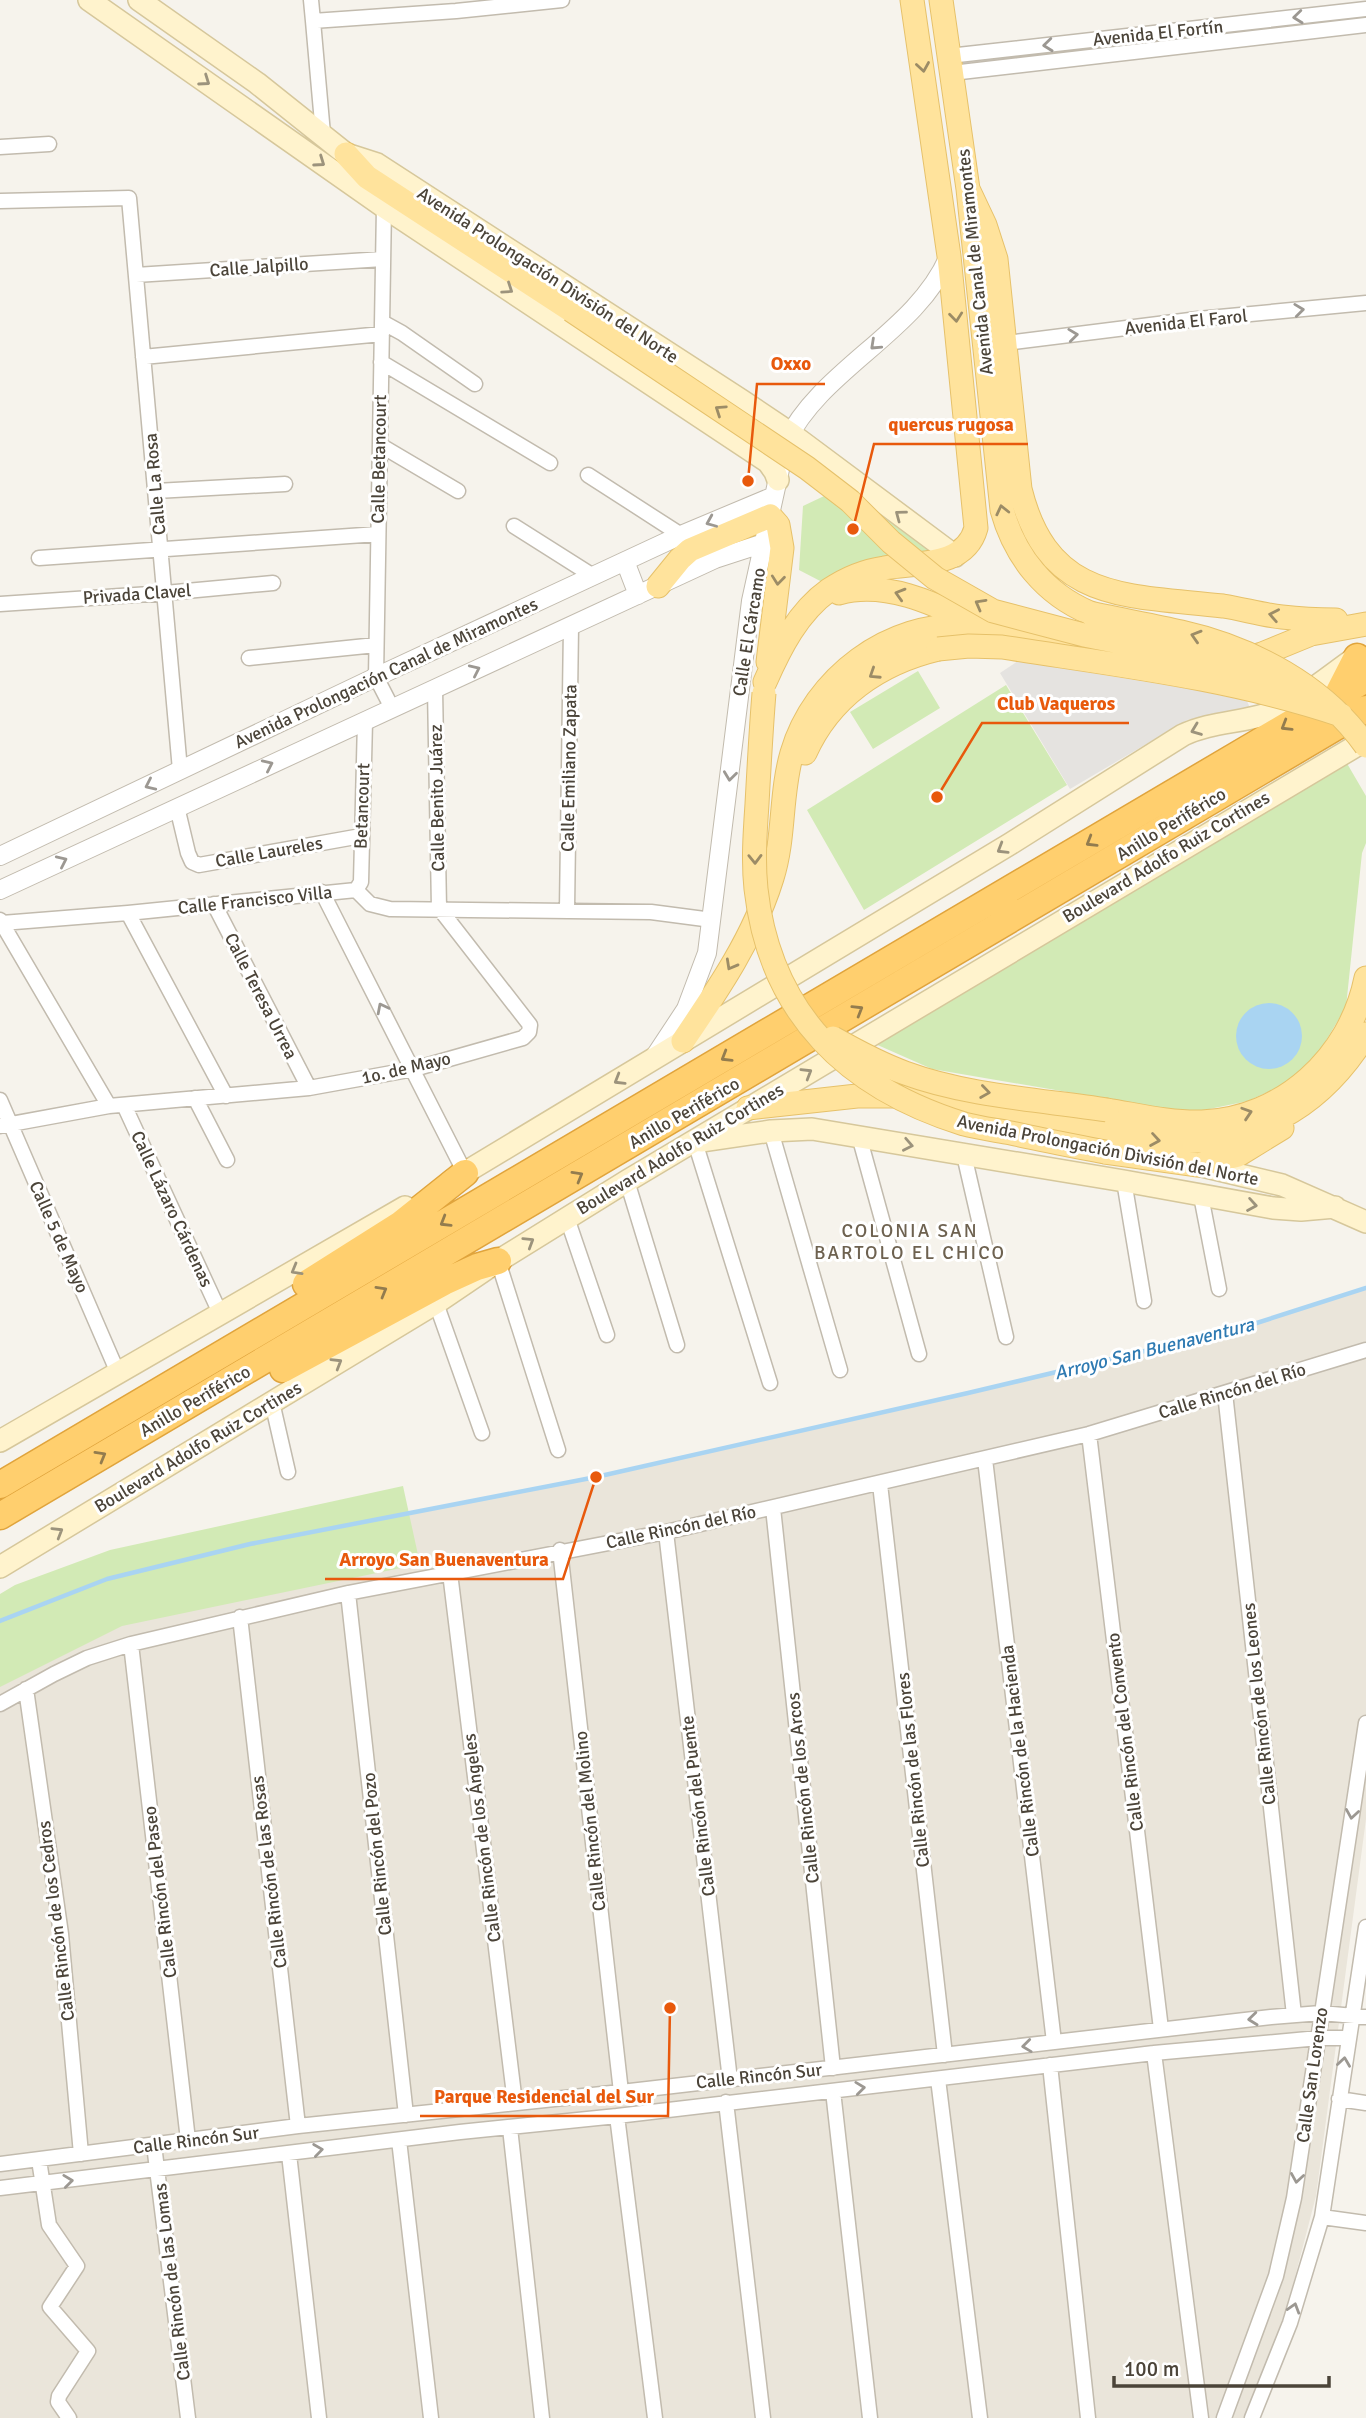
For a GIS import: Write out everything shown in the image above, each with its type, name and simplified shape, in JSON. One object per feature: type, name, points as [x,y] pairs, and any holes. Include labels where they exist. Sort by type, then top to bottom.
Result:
[{"type":"highway","name":"Anillo Periférico","points":[[0,1516],[1348,706],[1363,662]]},
{"type":"highway","points":[[1302,698],[1348,706]]},
{"type":"highway","name":"Anillo Periférico","points":[[0,1485],[192,1371],[1348,706]]},
{"type":"highway","points":[[192,1371],[215,1349],[263,1312],[401,1224],[465,1173]]},
{"type":"highway","points":[[150,1427],[226,1399],[444,1282],[498,1261]]},
{"type":"main road","name":"Avenida Prolongación División del Norte","points":[[89,0],[384,207],[768,463],[775,472],[774,497],[782,548],[764,687],[754,850],[760,920],[771,961],[787,994],[809,1024],[840,1058],[859,1074],[904,1102],[967,1125],[1105,1152],[1198,1165],[1282,1185],[1366,1223]]},
{"type":"main road","name":"Avenida Prolongación División del Norte","points":[[139,0],[191,35],[346,154],[377,164],[766,416],[954,556]]},
{"type":"main road","name":"Avenida Canal de Miramontes","points":[[912,0],[950,256],[977,520],[971,541],[954,556]]},
{"type":"main road","name":"Avenida Canal de Miramontes","points":[[941,0],[968,189],[1000,497],[1005,522],[1023,559],[1042,582],[1067,602],[1090,613],[1182,632],[1242,652],[1348,706],[1366,746]]},
{"type":"main road","points":[[170,57],[179,51],[191,35]]},
{"type":"main road","points":[[346,154],[367,177],[807,468],[850,501],[891,542],[935,578],[993,611],[1084,635],[1210,660],[1258,677],[1302,698]]},
{"type":"main road","points":[[968,189],[985,225],[996,259],[1018,471],[1025,507],[1037,538],[1044,548],[1071,574],[1112,592],[1247,610],[1279,617],[1366,623]]},
{"type":"main road","points":[[743,446],[758,439],[763,433],[766,416]]},
{"type":"main road","points":[[648,590],[691,550],[774,497]]},
{"type":"main road","points":[[764,687],[787,638],[808,608],[829,590],[852,577],[885,567],[919,564],[954,556]]},
{"type":"main road","points":[[808,608],[843,592],[869,588],[929,603],[986,628]]},
{"type":"main road","points":[[683,1041],[727,972],[767,894],[778,858],[788,772],[803,722],[820,695],[840,673],[864,656],[917,632],[949,626],[986,628],[1192,664],[1209,664],[1243,660],[1319,632],[1366,623]]},
{"type":"main road","points":[[783,809],[815,732],[835,706],[878,670],[937,649],[1002,647],[1302,698]]},
{"type":"main road","points":[[2,1434],[118,1373],[465,1173],[999,851],[1183,735],[1212,724],[1269,713],[1302,698],[1363,662]]},
{"type":"main road","name":"Boulevard Adolfo Ruiz Cortines","points":[[0,1567],[436,1303],[627,1181],[1366,740]]},
{"type":"main road","points":[[809,1024],[865,1056],[906,1074],[961,1088],[1202,1122],[1241,1115],[1284,1098],[1310,1079],[1339,1042],[1353,1017],[1366,978]]},
{"type":"main road","points":[[1198,1165],[1224,1160],[1251,1149],[1281,1129],[1349,1060],[1366,1034]]},
{"type":"main road","points":[[748,1108],[858,1096],[906,1096],[1163,1142],[1181,1142],[1224,1138],[1261,1127],[1291,1113],[1317,1094]]},
{"type":"main road","points":[[695,1142],[771,1131],[812,1129],[1287,1209],[1335,1207]]},
{"type":"street","points":[[311,0],[323,134]]},
{"type":"street","points":[[313,21],[562,0]]},
{"type":"street","name":"Avenida El Fortín","points":[[950,64],[1366,9]]},
{"type":"street","name":"Avenida El Fortín","points":[[950,64],[1366,25]]},
{"type":"street","points":[[0,147],[49,144]]},
{"type":"street","name":"Calle La Rosa","points":[[0,201],[129,198],[180,771]]},
{"type":"street","name":"Calle Betancourt","points":[[384,207],[376,677],[392,708]]},
{"type":"street","name":"Calle El Cárcamo","points":[[653,1059],[676,1027],[694,991],[706,953],[751,601],[782,454],[790,433],[810,405],[922,300],[939,278],[950,256]]},
{"type":"street","name":"Calle Jalpillo","points":[[136,275],[383,259]]},
{"type":"street","name":"Avenida El Farol","points":[[1006,343],[1198,319],[1366,303]]},
{"type":"street","points":[[144,357],[382,328],[402,333],[475,384]]},
{"type":"street","points":[[381,362],[550,463]]},
{"type":"street","points":[[380,445],[458,491]]},
{"type":"street","points":[[588,475],[681,535]]},
{"type":"street","points":[[156,491],[285,484]]},
{"type":"street","name":"Avenida Prolongación Canal de Miramontes","points":[[0,856],[681,535],[774,497]]},
{"type":"street","points":[[514,526],[593,576]]},
{"type":"street","points":[[39,558],[378,534]]},
{"type":"street","name":"Avenida Prolongación Canal de Miramontes","points":[[0,890],[715,559],[764,543]]},
{"type":"street","points":[[625,561],[648,590]]},
{"type":"street","name":"Privada Clavel","points":[[0,604],[273,583]]},
{"type":"street","name":"Calle Emiliano Zapata","points":[[567,910],[571,626]]},
{"type":"street","points":[[249,658],[376,645]]},
{"type":"street","name":"Calle Benito Juárez","points":[[435,688],[439,908]]},
{"type":"street","name":"Betancourt","points":[[356,890],[361,882],[360,836],[365,721]]},
{"type":"street","name":"Calle Laureles","points":[[177,807],[188,853],[192,862],[200,865],[360,836]]},
{"type":"street","name":"Calle Francisco Villa","points":[[1,921],[128,913],[356,890],[370,904],[390,909],[651,912],[712,920]]},
{"type":"street","points":[[322,892],[465,1173]]},
{"type":"street","name":"Calle Teresa Urrea","points":[[214,904],[309,1088]]},
{"type":"street","name":"1o. de Mayo","points":[[5,1125],[116,1105],[309,1088],[414,1069],[523,1038],[529,1032],[530,1025],[439,908]]},
{"type":"street","points":[[128,913],[226,1096]]},
{"type":"street","name":"Calle Lázaro Cárdenas","points":[[1,921],[116,1105],[220,1313]]},
{"type":"street","points":[[195,1098],[228,1160]]},
{"type":"street","name":"Calle 5 de Mayo","points":[[0,1100],[5,1125],[118,1373]]},
{"type":"street","points":[[771,1131],[840,1370]]},
{"type":"street","points":[[859,1136],[919,1354]]},
{"type":"street","points":[[695,1142],[770,1383]]},
{"type":"street","points":[[964,1155],[1006,1337]]},
{"type":"street","points":[[627,1181],[677,1345]]},
{"type":"street","points":[[1124,1181],[1144,1301]]},
{"type":"street","points":[[1201,1196],[1219,1289]]},
{"type":"street","points":[[567,1218],[607,1335]]},
{"type":"street","points":[[498,1261],[558,1450]]},
{"type":"street","points":[[436,1303],[482,1433]]},
{"type":"street","name":"Calle Rincón del Río","points":[[0,1704],[87,1658],[131,1644],[348,1593],[560,1550],[666,1532],[880,1484],[1089,1434],[1366,1350]]},
{"type":"street","name":"Calle Rincón de los Leones","points":[[1224,1393],[1294,2015]]},
{"type":"street","points":[[272,1402],[288,1472]]},
{"type":"street","name":"Calle Rincón del Convento","points":[[1089,1434],[1161,2029]]},
{"type":"street","name":"Calle Rincón de la Hacienda","points":[[985,1459],[1054,2042]]},
{"type":"street","name":"Calle Rincón de las Flores","points":[[880,1484],[945,2055]]},
{"type":"street","name":"Calle Rincón de los Arcos","points":[[772,1508],[833,2068]]},
{"type":"street","name":"Calle Rincón del Puente","points":[[666,1532],[730,2080]]},
{"type":"street","name":"Calle Rincón del Molino","points":[[560,1550],[621,2092]]},
{"type":"street","name":"Calle Rincón de los Ángeles","points":[[450,1573],[514,2103]]},
{"type":"street","name":"Calle Rincón del Pozo","points":[[348,1593],[405,2115]]},
{"type":"street","name":"Calle Rincón de las Rosas","points":[[240,1617],[298,2126]]},
{"type":"street","name":"Calle Rincón del Paseo","points":[[131,1644],[188,2140]]},
{"type":"street","name":"Calle Rincón de los Cedros","points":[[26,1689],[61,1934],[81,2154]]},
{"type":"street","name":"Calle San Lorenzo","points":[[1224,2418],[1276,2276],[1294,2198],[1366,1723]]},
{"type":"street","name":"Calle San Lorenzo","points":[[1252,2418],[1290,2323],[1322,2217],[1348,2038],[1359,2015],[1366,1927]]},
{"type":"street","name":"Calle Rincón Sur","points":[[0,2164],[298,2126],[677,2086],[1095,2039],[1161,2029],[1321,2013],[1359,2015]]},
{"type":"street","name":"Calle Rincón Sur","points":[[0,2188],[460,2132],[1154,2053],[1319,2038],[1348,2038]]},
{"type":"street","points":[[1095,2039],[1098,2060]]},
{"type":"street","points":[[995,2050],[998,2071]]},
{"type":"street","points":[[1154,2053],[1201,2418]]},
{"type":"street","points":[[891,2061],[894,2084]]},
{"type":"street","points":[[1050,2065],[1088,2418]]},
{"type":"street","points":[[780,2074],[783,2095]]},
{"type":"street","points":[[937,2079],[980,2418]]},
{"type":"street","points":[[677,2086],[680,2107]]},
{"type":"street","points":[[833,2091],[870,2418]]},
{"type":"street","points":[[568,2098],[570,2120]]},
{"type":"street","points":[[1339,2099],[1366,2104]]},
{"type":"street","points":[[726,2102],[763,2418]]},
{"type":"street","points":[[458,2109],[460,2132]]},
{"type":"street","points":[[617,2116],[655,2418]]},
{"type":"street","points":[[352,2120],[355,2145]]},
{"type":"street","points":[[510,2128],[542,2418]]},
{"type":"street","points":[[236,2135],[239,2160]]},
{"type":"street","points":[[398,2140],[431,2418]]},
{"type":"street","name":"Calle Rincón de las Lomas","points":[[154,2145],[188,2418]]},
{"type":"street","points":[[289,2154],[319,2418]]},
{"type":"street","points":[[39,2160],[50,2225],[77,2266],[50,2307],[88,2351],[59,2396],[58,2402],[69,2418]]},
{"type":"street","points":[[1322,2217],[1366,2223]]},
{"type":"shaded area","points":[[1018,661],[1196,690],[1247,701],[1250,708],[1187,720],[1070,789],[1000,673]]},
{"type":"shaded area","points":[[1366,1288],[1366,1819],[1316,2196],[1288,2304],[1246,2418],[0,2418],[0,1621],[329,1530],[596,1477],[968,1393],[1241,1328]]},
{"type":"green space","points":[[841,488],[933,547],[922,558],[826,584],[799,570],[803,506]]},
{"type":"green space","points":[[918,671],[940,708],[873,749],[850,712]]},
{"type":"green space","points":[[1006,685],[1067,785],[864,910],[807,810]]},
{"type":"green space","points":[[1345,760],[1366,796],[1366,843],[1362,853],[1346,1007],[1321,1049],[1287,1083],[1248,1101],[1190,1113],[932,1069],[873,1043]]},
{"type":"green space","points":[[403,1486],[420,1564],[122,1626],[0,1687],[0,1594],[15,1585],[110,1550]]},
{"type":"water","points":[[1269,1003],[1292,1013],[1302,1036],[1292,1059],[1269,1069],[1246,1059],[1236,1036],[1246,1013]]},
{"type":"waterway","name":"Arroyo San Buenaventura","points":[[0,1621],[107,1579],[250,1544],[596,1477],[968,1393],[1241,1328],[1366,1288]]},
{"type":"place","name":"Oxxo","points":[[748,481]]},
{"type":"place","name":"quercus rugosa","points":[[853,529]]},
{"type":"place","name":"Club Vaqueros","points":[[937,797]]},
{"type":"place","name":"Arroyo San Buenaventura","points":[[596,1477]]},
{"type":"place","name":"Parque Residencial del Sur","points":[[670,2008]]},
{"type":"district","name":"COLONIA SAN BARTOLO EL CHICO","points":[[910,1241]]}]
